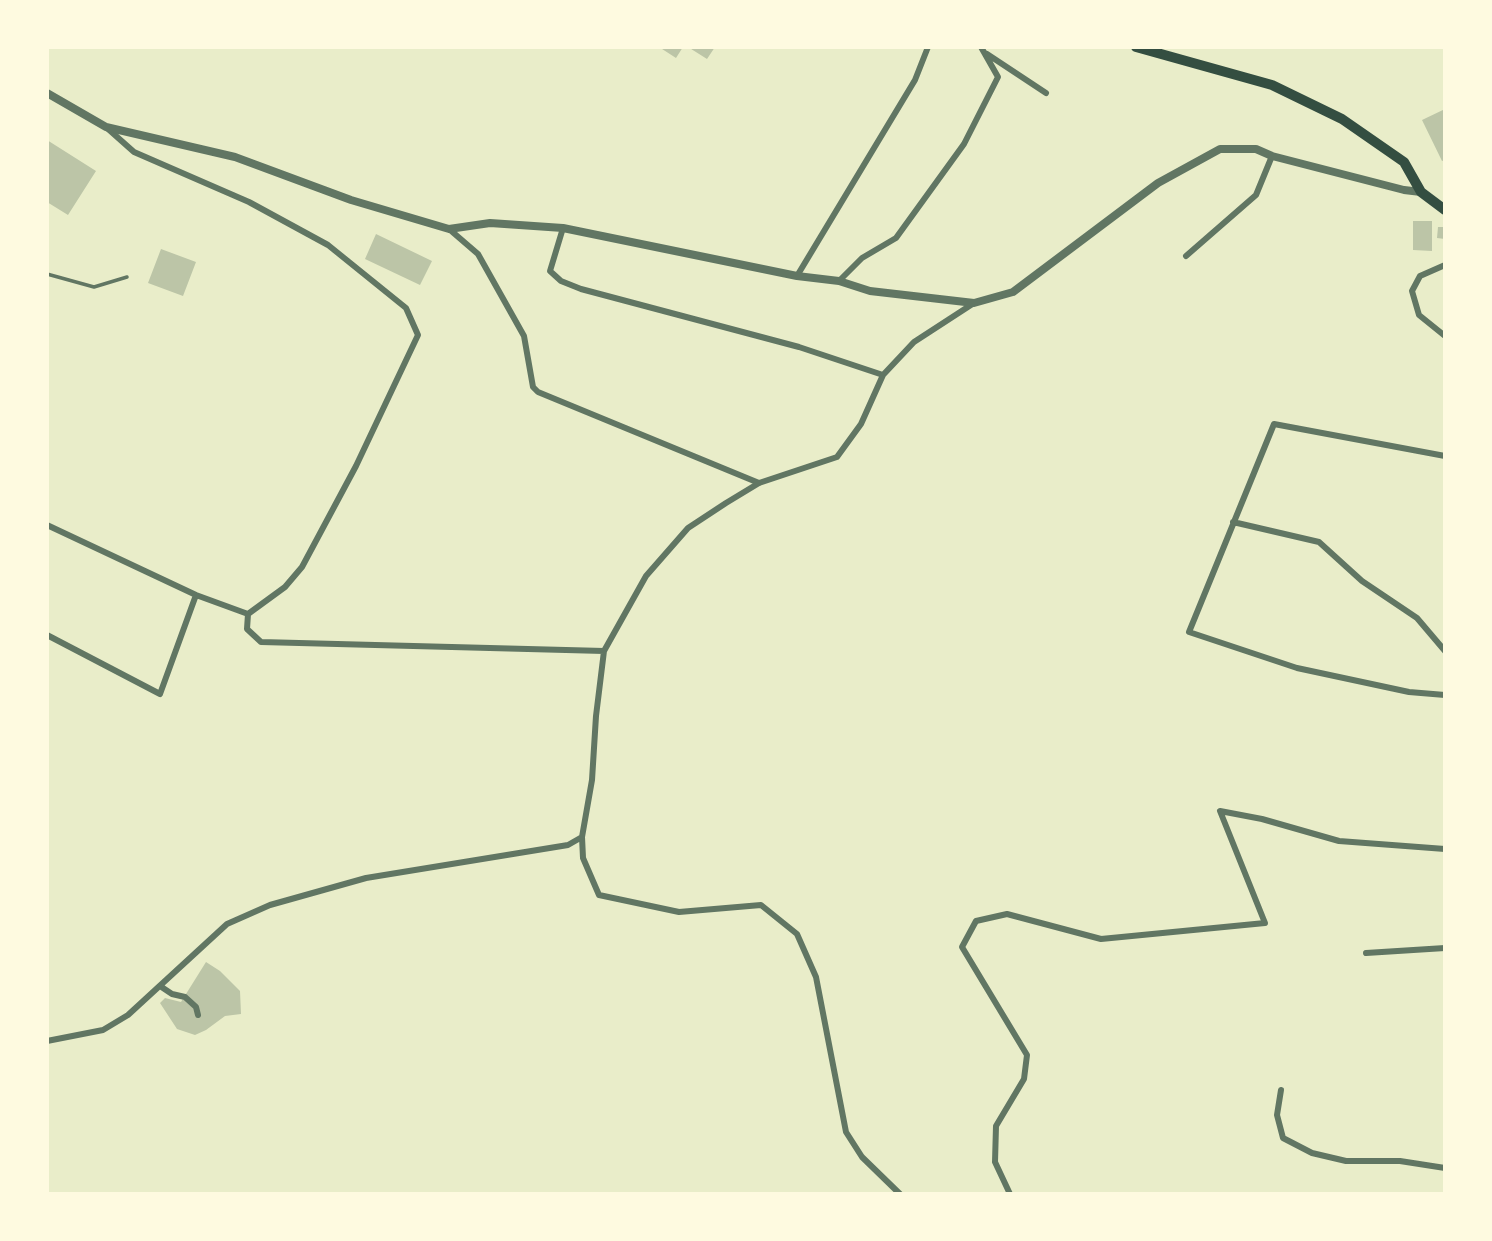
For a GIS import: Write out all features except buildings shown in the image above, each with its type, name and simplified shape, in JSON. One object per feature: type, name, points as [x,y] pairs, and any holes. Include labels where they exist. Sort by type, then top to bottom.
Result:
[{"type":"main road","points":[[1136,47],[1272,85],[1342,119],[1404,162],[1420,191],[1445,210]]},
{"type":"street","points":[[797,276],[915,80],[929,47]]},
{"type":"street","points":[[839,281],[862,258],[897,238],[964,144],[998,77],[984,50]]},
{"type":"street","points":[[984,50],[1046,93]]},
{"type":"street","points":[[47,93],[106,127],[134,152],[249,202],[328,245],[406,308],[418,335],[356,466],[302,567],[285,587],[248,614]]},
{"type":"street","points":[[106,127],[235,158],[351,200],[449,229],[478,254],[524,335],[533,387],[538,392],[759,483]]},
{"type":"street","points":[[900,1194],[862,1157],[846,1132],[816,976],[797,934],[761,905],[679,912],[599,895],[583,858],[582,837],[592,780],[604,652],[646,576],[688,528],[759,483],[837,457],[861,425],[883,374],[914,342],[974,303],[1013,292],[1158,183],[1220,149],[1256,149],[1272,156],[1404,190],[1420,191]]},
{"type":"street","points":[[1186,256],[1256,195],[1272,156]]},
{"type":"street","points":[[449,229],[490,223],[563,228],[797,276],[839,281],[870,291],[974,303]]},
{"type":"street","points":[[563,228],[550,271],[561,281],[580,289],[799,347],[883,374]]},
{"type":"street","points":[[1445,265],[1420,276],[1412,291],[1419,316],[1445,335]]},
{"type":"street","points":[[1445,456],[1274,424],[1189,632],[1297,668],[1409,692],[1445,695]]},
{"type":"street","points":[[1233,522],[1319,542],[1362,581],[1417,618],[1445,651]]},
{"type":"street","points":[[47,525],[196,595],[248,614]]},
{"type":"street","points":[[47,635],[160,694],[196,595]]},
{"type":"street","points":[[248,614],[247,629],[261,642],[604,652]]},
{"type":"street","points":[[1010,1194],[995,1162],[996,1126],[1024,1079],[1027,1055],[962,947],[976,921],[1007,914],[1101,939],[1265,923],[1220,811],[1262,819],[1339,841],[1445,849]]},
{"type":"street","points":[[47,1041],[103,1030],[128,1016],[227,924],[270,905],[366,878],[568,845],[582,837]]},
{"type":"street","points":[[1366,953],[1445,948]]},
{"type":"street","points":[[160,986],[172,994],[185,997],[196,1007],[198,1014]]},
{"type":"street","points":[[1281,1090],[1277,1115],[1283,1138],[1312,1153],[1346,1161],[1400,1161],[1445,1168]]},
{"type":"lane","points":[[47,274],[94,287],[127,277]]}]
